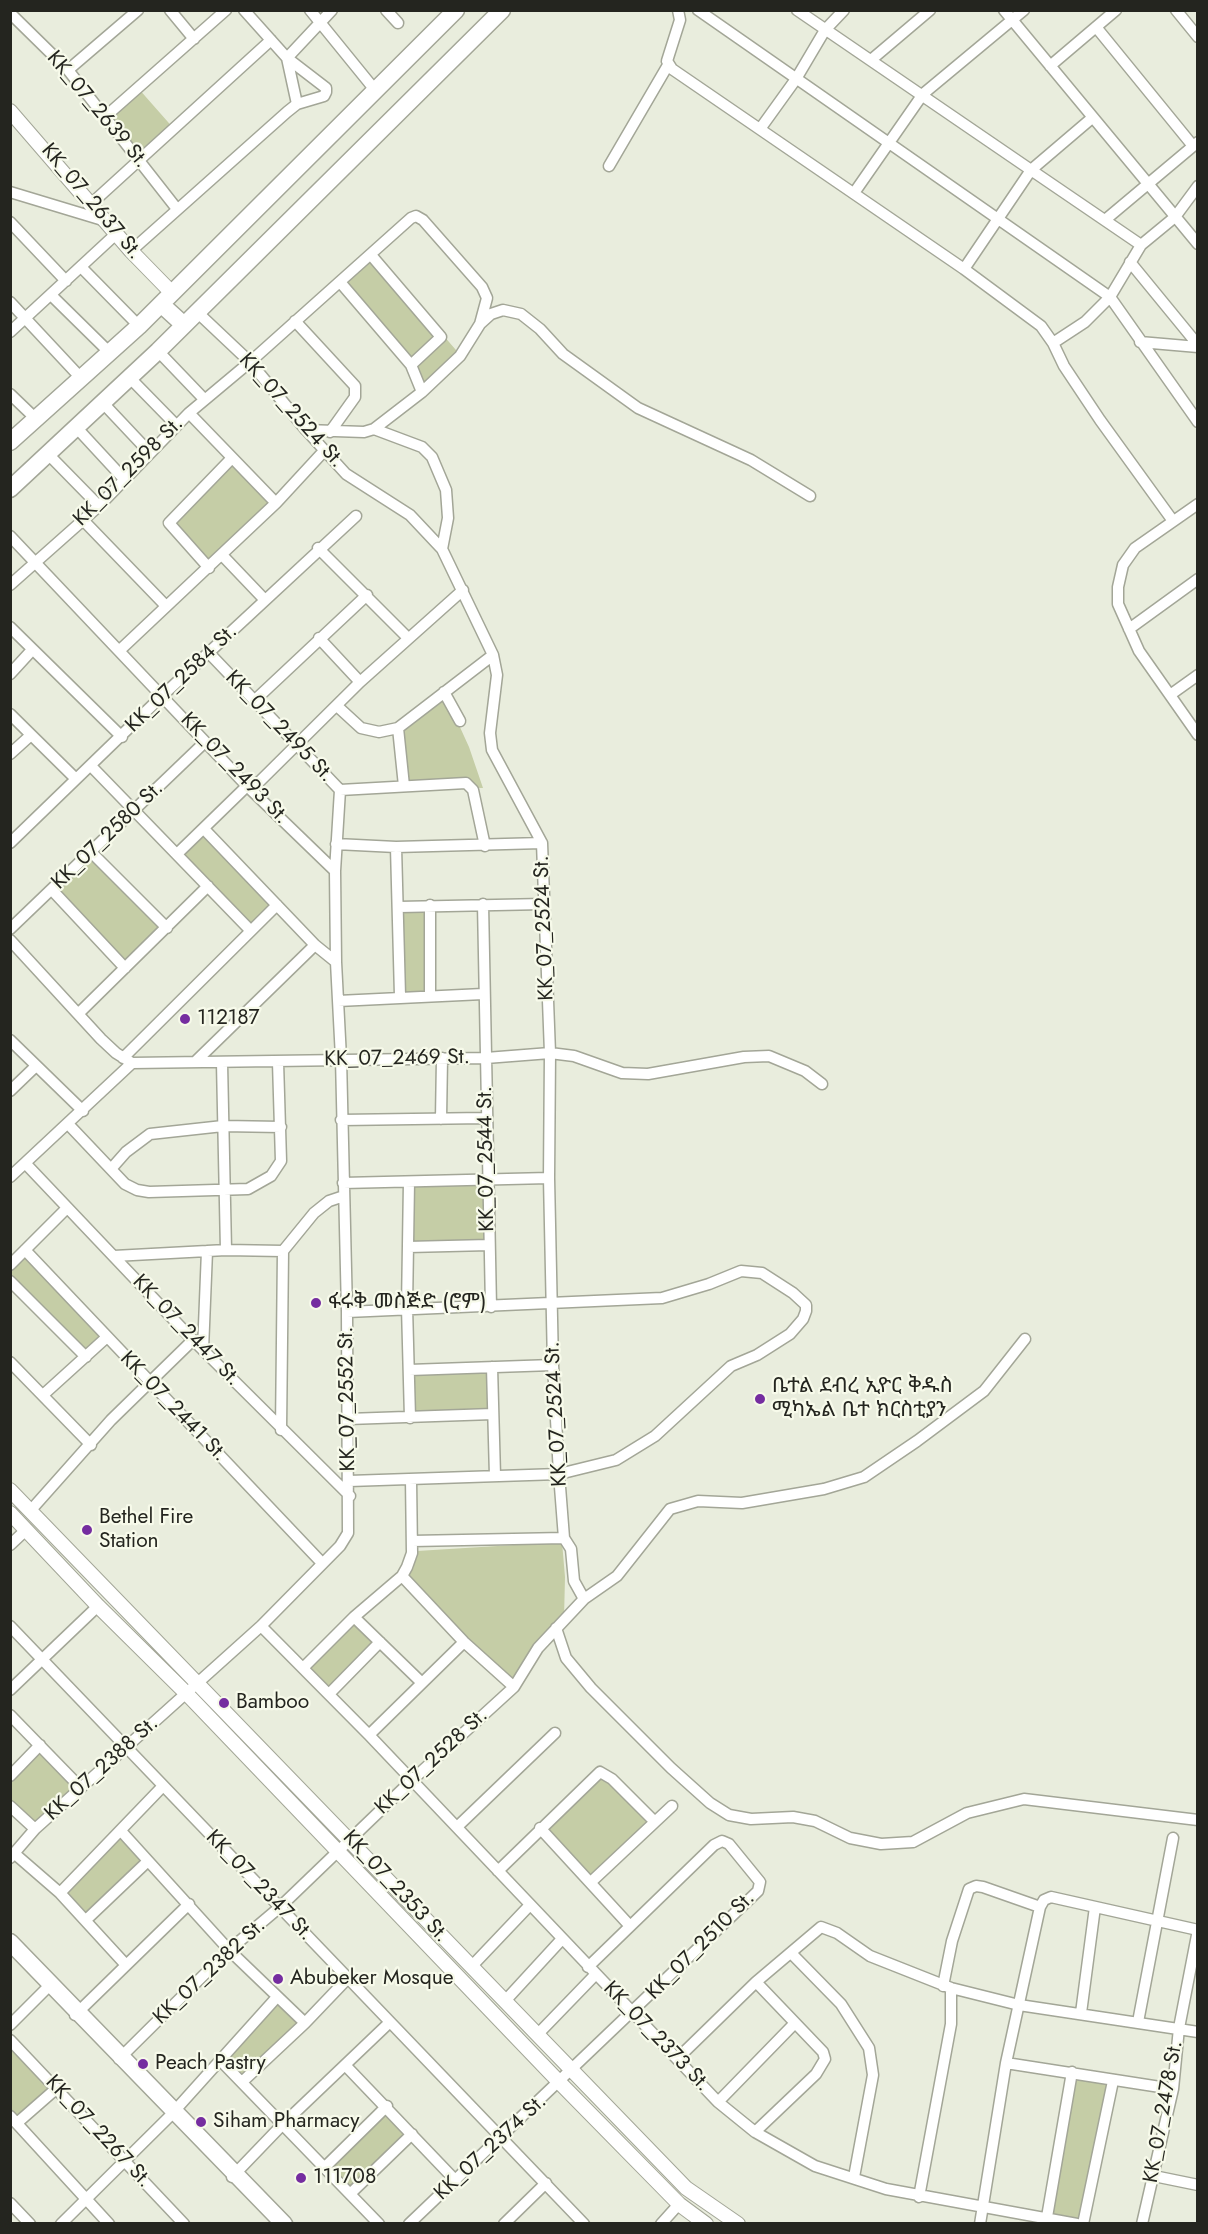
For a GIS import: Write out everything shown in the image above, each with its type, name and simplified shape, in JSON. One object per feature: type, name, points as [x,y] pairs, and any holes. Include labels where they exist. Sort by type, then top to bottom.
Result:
[{"type":"main road","points":[[10,442],[139,326],[456,10]]},
{"type":"main road","points":[[10,489],[158,351],[502,10]]},
{"type":"main road","points":[[166,299],[184,325]]},
{"type":"main road","points":[[10,1942],[75,2015],[284,2223]]},
{"type":"main road","points":[[10,1952],[49,1986]]},
{"type":"main road","points":[[234,2175],[272,2223]]},
{"type":"street","points":[[68,70],[138,10]]},
{"type":"street","points":[[170,10],[194,39]]},
{"type":"street","points":[[106,116],[226,10]]},
{"type":"street","points":[[131,251],[297,104],[324,96],[326,92],[326,88],[287,58],[244,10]]},
{"type":"street","points":[[310,10],[375,90]]},
{"type":"street","points":[[287,58],[332,10]]},
{"type":"street","points":[[386,10],[398,23]]},
{"type":"street","points":[[609,166],[668,65],[680,20],[678,10]]},
{"type":"street","points":[[699,10],[1110,297],[1197,422]]},
{"type":"street","points":[[797,10],[1141,245]]},
{"type":"street","points":[[760,129],[796,79],[825,30],[844,10]]},
{"type":"street","points":[[871,60],[930,10]]},
{"type":"street","points":[[1004,10],[1197,244]]},
{"type":"street","points":[[854,193],[923,94],[1024,10]]},
{"type":"street","points":[[1050,66],[1116,10]]},
{"type":"street","points":[[1176,10],[1197,37]]},
{"type":"street","name":"KK_07_2639 St.","points":[[13,14],[68,70],[177,209]]},
{"type":"street","points":[[1096,27],[1195,144],[1149,186],[1105,220]]},
{"type":"street","points":[[92,203],[141,161],[271,40]]},
{"type":"street","points":[[287,58],[297,104]]},
{"type":"street","points":[[668,65],[964,269],[1041,326],[1100,420],[1173,521]]},
{"type":"street","name":"KK_07_2637 St.","points":[[10,111],[92,203],[166,299]]},
{"type":"street","points":[[964,269],[1031,170],[1092,118]]},
{"type":"street","points":[[1053,343],[1085,322],[1110,297],[1141,245],[1175,217],[1197,186]]},
{"type":"street","points":[[10,192],[106,221]]},
{"type":"street","name":"KK_07_2598 St.","points":[[10,585],[99,506],[189,412],[250,362],[416,216],[423,220],[482,287],[487,297],[480,324]]},
{"type":"street","points":[[10,222],[66,281]]},
{"type":"street","points":[[10,332],[116,234]]},
{"type":"street","points":[[371,255],[441,337],[411,365]]},
{"type":"street","points":[[1130,262],[1197,346]]},
{"type":"street","points":[[81,267],[139,326]]},
{"type":"street","points":[[340,282],[411,365],[422,392]]},
{"type":"street","points":[[51,295],[109,352]]},
{"type":"street","points":[[10,302],[80,377]]},
{"type":"street","points":[[374,429],[422,392],[460,356],[480,324],[491,314],[503,310],[521,314],[540,329],[563,354],[638,408],[751,459],[810,496]]},
{"type":"street","name":"KK_07_2524 St.","points":[[196,312],[250,362],[346,474],[410,515],[442,549],[493,655],[497,675],[490,733],[492,750],[542,843],[550,1053],[549,1178],[553,1365],[559,1474],[564,1538],[572,1549],[574,1581],[584,1599]]},
{"type":"street","points":[[295,321],[355,386],[355,397],[330,432]]},
{"type":"street","points":[[1140,342],[1197,346]]},
{"type":"street","points":[[158,351],[204,399]]},
{"type":"street","points":[[129,377],[176,425]]},
{"type":"street","points":[[10,394],[34,418]]},
{"type":"street","points":[[102,402],[150,453]]},
{"type":"street","points":[[189,412],[231,459],[276,503]]},
{"type":"street","points":[[75,426],[124,479]]},
{"type":"street","points":[[306,430],[330,432],[374,429],[422,447],[432,457],[446,490],[448,518],[442,549]]},
{"type":"street","points":[[120,650],[276,503],[324,451]]},
{"type":"street","points":[[48,454],[99,506]]},
{"type":"street","points":[[209,568],[169,523],[231,459]]},
{"type":"street","points":[[1197,504],[1135,548],[1123,565],[1118,587],[1118,604],[1139,651],[1197,735]]},
{"type":"street","name":"KK_07_2584 St.","points":[[10,843],[264,599],[356,516]]},
{"type":"street","points":[[83,520],[166,606]]},
{"type":"street","name":"KK_07_2493 St.","points":[[10,536],[163,695],[205,742],[335,871]]},
{"type":"street","points":[[318,548],[408,638]]},
{"type":"street","points":[[222,555],[264,599]]},
{"type":"street","points":[[1129,629],[1197,579]]},
{"type":"street","points":[[177,854],[297,745],[360,682],[463,590]]},
{"type":"street","points":[[254,701],[367,595]]},
{"type":"street","points":[[10,627],[122,737]]},
{"type":"street","points":[[319,638],[360,682]]},
{"type":"street","points":[[10,674],[32,650]]},
{"type":"street","name":"KK_07_2495 St.","points":[[209,653],[340,790],[470,785],[485,846]]},
{"type":"street","points":[[337,706],[361,728],[379,732],[398,728],[493,655]]},
{"type":"street","points":[[1170,695],[1197,675]]},
{"type":"street","points":[[444,692],[460,721]]},
{"type":"street","points":[[10,714],[76,779]]},
{"type":"street","points":[[398,728],[404,786]]},
{"type":"street","points":[[10,754],[31,735]]},
{"type":"street","name":"KK_07_2580 St.","points":[[10,929],[205,742]]},
{"type":"street","points":[[91,766],[250,930]]},
{"type":"street","name":"KK_07_2552 St.","points":[[192,1689],[261,1626],[340,1546],[348,1533],[350,1496],[347,1312],[335,871],[340,790]]},
{"type":"street","points":[[204,829],[315,945],[336,962]]},
{"type":"street","points":[[336,844],[396,847],[542,843]]},
{"type":"street","points":[[396,847],[400,996]]},
{"type":"street","points":[[92,852],[167,928]]},
{"type":"street","points":[[78,1014],[208,886]]},
{"type":"street","points":[[52,890],[125,968]]},
{"type":"street","name":"KK_07_2544 St.","points":[[483,904],[490,1307]]},
{"type":"street","points":[[399,907],[544,904]]},
{"type":"street","points":[[10,1177],[83,1111],[250,930],[277,905]]},
{"type":"street","points":[[430,905],[430,996]]},
{"type":"street","points":[[10,940],[78,1014],[128,1060]]},
{"type":"street","points":[[195,1062],[315,945]]},
{"type":"street","points":[[338,1001],[400,996],[483,994]]},
{"type":"street","points":[[10,1040],[83,1111]]},
{"type":"street","name":"KK_07_2469 St.","points":[[128,1060],[222,1063],[341,1058],[486,1058],[550,1053],[573,1056],[622,1073],[648,1074],[744,1057],[769,1056],[805,1071],[822,1084]]},
{"type":"street","points":[[441,1119],[442,1058]]},
{"type":"street","points":[[69,1125],[125,1184],[149,1192],[248,1189],[261,1183],[279,1167],[281,1127],[278,1062]]},
{"type":"street","points":[[222,1063],[226,1250]]},
{"type":"street","points":[[10,1091],[36,1066]]},
{"type":"street","points":[[341,1120],[485,1118]]},
{"type":"street","points":[[111,1169],[126,1152],[150,1134],[223,1126],[281,1127]]},
{"type":"street","name":"KK_07_2447 St.","points":[[25,1163],[66,1209],[193,1340],[281,1430],[350,1496]]},
{"type":"street","points":[[343,1183],[549,1178]]},
{"type":"street","points":[[408,1182],[407,1307],[410,1418]]},
{"type":"street","points":[[281,1430],[283,1251],[314,1213],[329,1201],[344,1196]]},
{"type":"street","points":[[10,1265],[66,1209]]},
{"type":"street","points":[[408,1247],[489,1245]]},
{"type":"street","name":"KK_07_2441 St.","points":[[25,1250],[322,1563]]},
{"type":"street","points":[[114,1256],[226,1250],[283,1251]]},
{"type":"street","points":[[203,1350],[207,1251]]},
{"type":"street","points":[[347,1312],[407,1307],[553,1305],[662,1298],[709,1284],[741,1271],[762,1273],[793,1293],[806,1305],[803,1319],[790,1334],[757,1355],[731,1366],[643,1446],[616,1461],[559,1474],[349,1480]]},
{"type":"street","points":[[10,1281],[86,1357]]},
{"type":"street","points":[[43,1395],[107,1336]]},
{"type":"street","points":[[31,1510],[149,1381],[193,1340]]},
{"type":"street","name":"KK_07_2528 St.","points":[[350,1839],[514,1687],[538,1648],[584,1599],[617,1576],[670,1509],[698,1502],[742,1503],[824,1489],[864,1477],[918,1442],[984,1391],[1025,1340]]},
{"type":"street","points":[[10,1362],[91,1445]]},
{"type":"street","points":[[410,1370],[553,1365]]},
{"type":"street","points":[[492,1367],[495,1476]]},
{"type":"street","points":[[348,1419],[493,1414]]},
{"type":"street","points":[[304,1667],[354,1617],[402,1575],[412,1553],[411,1479]]},
{"type":"street","name":"KK_07_2353 St.","points":[[10,1490],[109,1594],[337,1852],[679,2204],[706,2223]]},
{"type":"street","name":"KK_07_2353 St.","points":[[10,1513],[98,1606],[192,1689],[350,1839],[686,2188],[709,2206],[738,2223]]},
{"type":"street","points":[[10,1545],[27,1529]]},
{"type":"street","points":[[38,1541],[50,1530]]},
{"type":"street","points":[[412,1541],[564,1538]]},
{"type":"street","points":[[402,1575],[464,1642],[514,1687]]},
{"type":"street","points":[[10,1690],[98,1606]]},
{"type":"street","points":[[354,1617],[421,1682]]},
{"type":"street","name":"KK_07_2347 St.","points":[[10,1626],[584,2223]]},
{"type":"street","name":"KK_07_2373 St.","points":[[261,1626],[304,1667],[411,1781],[458,1827],[530,1906],[718,2102],[755,2132],[815,2166],[886,2189],[920,2197],[1077,2223]]},
{"type":"street","points":[[556,1628],[566,1658],[591,1688],[671,1768],[710,1803],[729,1815],[751,1819],[794,1817],[815,1821],[850,1838],[881,1844],[913,1842],[967,1813],[1024,1799],[1197,1820]]},
{"type":"street","points":[[329,1694],[380,1642]]},
{"type":"street","points":[[369,1735],[464,1642]]},
{"type":"street","name":"KK_07_2388 St.","points":[[13,1856],[35,1829],[125,1746],[192,1689]]},
{"type":"street","points":[[10,1715],[81,1788]]},
{"type":"street","points":[[458,1827],[555,1733]]},
{"type":"street","points":[[10,1776],[40,1745]]},
{"type":"street","points":[[498,1871],[600,1772],[612,1779],[656,1822]]},
{"type":"street","points":[[60,1893],[163,1786]]},
{"type":"street","points":[[10,1806],[35,1829]]},
{"type":"street","points":[[591,1882],[672,1806]]},
{"type":"street","points":[[537,2035],[630,1926],[540,1828]]},
{"type":"street","points":[[122,1831],[229,1950],[305,2023]]},
{"type":"street","points":[[1138,2022],[1173,1838]]},
{"type":"street","name":"KK_07_2382 St.","points":[[119,2059],[229,1950],[280,1907],[350,1839]]},
{"type":"street","name":"KK_07_2510 St.","points":[[572,2072],[758,1892],[760,1882],[729,1844],[722,1841],[714,1845],[630,1926]]},
{"type":"street","points":[[13,1856],[60,1893],[126,1965]]},
{"type":"street","points":[[86,1920],[148,1861]]},
{"type":"street","points":[[920,2197],[951,2024],[947,1987],[952,1941],[969,1889],[976,1886],[983,1887],[1040,1907]]},
{"type":"street","points":[[980,2223],[1005,2063],[1040,1907],[1044,1900],[1051,1897],[1197,1930]]},
{"type":"street","points":[[75,2015],[189,1904]]},
{"type":"street","points":[[471,1967],[530,1906]]},
{"type":"street","points":[[1081,2013],[1095,1907]]},
{"type":"street","points":[[677,2059],[756,1982],[821,1927],[837,1933],[870,1956],[947,1987],[1019,2005],[1197,2032]]},
{"type":"street","name":"KK_07_2478 St.","points":[[1142,2223],[1173,2089],[1179,2028],[1197,1930]]},
{"type":"street","points":[[505,2001],[562,1939]]},
{"type":"street","points":[[791,1953],[841,2004],[869,2048],[873,2075],[854,2177]]},
{"type":"street","points":[[242,2082],[305,2023],[348,1978]]},
{"type":"street","points":[[755,2132],[816,2074],[825,2059],[823,2052],[756,1982]]},
{"type":"street","points":[[10,2025],[49,1986]]},
{"type":"street","points":[[61,2223],[172,2113],[277,1997]]},
{"type":"street","points":[[234,2175],[282,2125],[390,2022]]},
{"type":"street","points":[[718,2102],[794,2024]]},
{"type":"street","name":"KK_07_2267 St.","points":[[10,2040],[184,2223]]},
{"type":"street","points":[[220,2060],[379,2223]]},
{"type":"street","points":[[1005,2063],[1173,2089]]},
{"type":"street","points":[[345,2065],[387,2106],[456,2181]]},
{"type":"street","name":"KK_07_2374 St.","points":[[410,2223],[572,2072]]},
{"type":"street","points":[[1047,2217],[1072,2072]]},
{"type":"street","points":[[1083,2223],[1113,2081]]},
{"type":"street","points":[[57,2088],[14,2120],[109,2223]]},
{"type":"street","points":[[324,2168],[387,2106]]},
{"type":"street","points":[[351,2193],[412,2134]]},
{"type":"street","points":[[1154,2176],[1197,2185]]},
{"type":"street","points":[[504,2223],[546,2183]]},
{"type":"street","points":[[10,2203],[30,2223]]},
{"type":"street","points":[[660,2223],[679,2204]]},
{"type":"green space","points":[[138,88],[175,130],[141,161],[106,116]]},
{"type":"green space","points":[[372,253],[462,357],[428,386],[340,281]]},
{"type":"green space","points":[[231,459],[276,503],[209,568],[171,519]]},
{"type":"green space","points":[[444,692],[469,747],[483,788],[404,786],[398,728]]},
{"type":"green space","points":[[204,829],[277,905],[250,930],[177,854]]},
{"type":"green space","points":[[91,852],[167,928],[125,968],[52,890]]},
{"type":"green space","points":[[430,905],[430,996],[400,996],[399,907]]},
{"type":"green space","points":[[488,1180],[489,1245],[408,1247],[409,1182]]},
{"type":"green space","points":[[25,1250],[107,1337],[86,1357],[11,1281],[11,1265]]},
{"type":"green space","points":[[492,1367],[493,1414],[410,1418],[409,1370]]},
{"type":"green space","points":[[562,1542],[565,1577],[564,1619],[513,1692],[402,1583],[413,1569],[417,1551]]},
{"type":"green space","points":[[354,1617],[380,1642],[329,1694],[304,1667]]},
{"type":"green space","points":[[40,1745],[81,1788],[35,1829],[11,1806],[10,1776]]},
{"type":"green space","points":[[600,1772],[655,1822],[591,1882],[540,1828]]},
{"type":"green space","points":[[121,1831],[148,1861],[86,1920],[60,1893]]},
{"type":"green space","points":[[277,1997],[305,2023],[242,2082],[220,2060]]},
{"type":"green space","points":[[11,2040],[57,2088],[17,2123],[11,2116]]},
{"type":"green space","points":[[1072,2072],[1113,2081],[1083,2223],[1047,2217]]},
{"type":"green space","points":[[387,2106],[412,2134],[351,2193],[324,2168]]},
{"type":"place","name":"112187","points":[[185,1019]]},
{"type":"place","name":"ፋሩቅ መስጅድ (ሮም)","points":[[316,1303]]},
{"type":"place","name":"ቤተል ደብረ ኢዮር ቅዱስ ሚካኤል ቤተ ክርስቲያን","points":[[760,1399]]},
{"type":"place","name":"Bethel Fire Station","points":[[87,1530]]},
{"type":"place","name":"Bamboo","points":[[224,1703]]},
{"type":"place","name":"Abubeker Mosque","points":[[278,1979]]},
{"type":"place","name":"Peach Pastry","points":[[143,2064]]},
{"type":"place","name":"Siham Pharmacy","points":[[201,2122]]},
{"type":"place","name":"111708","points":[[301,2178]]}]
